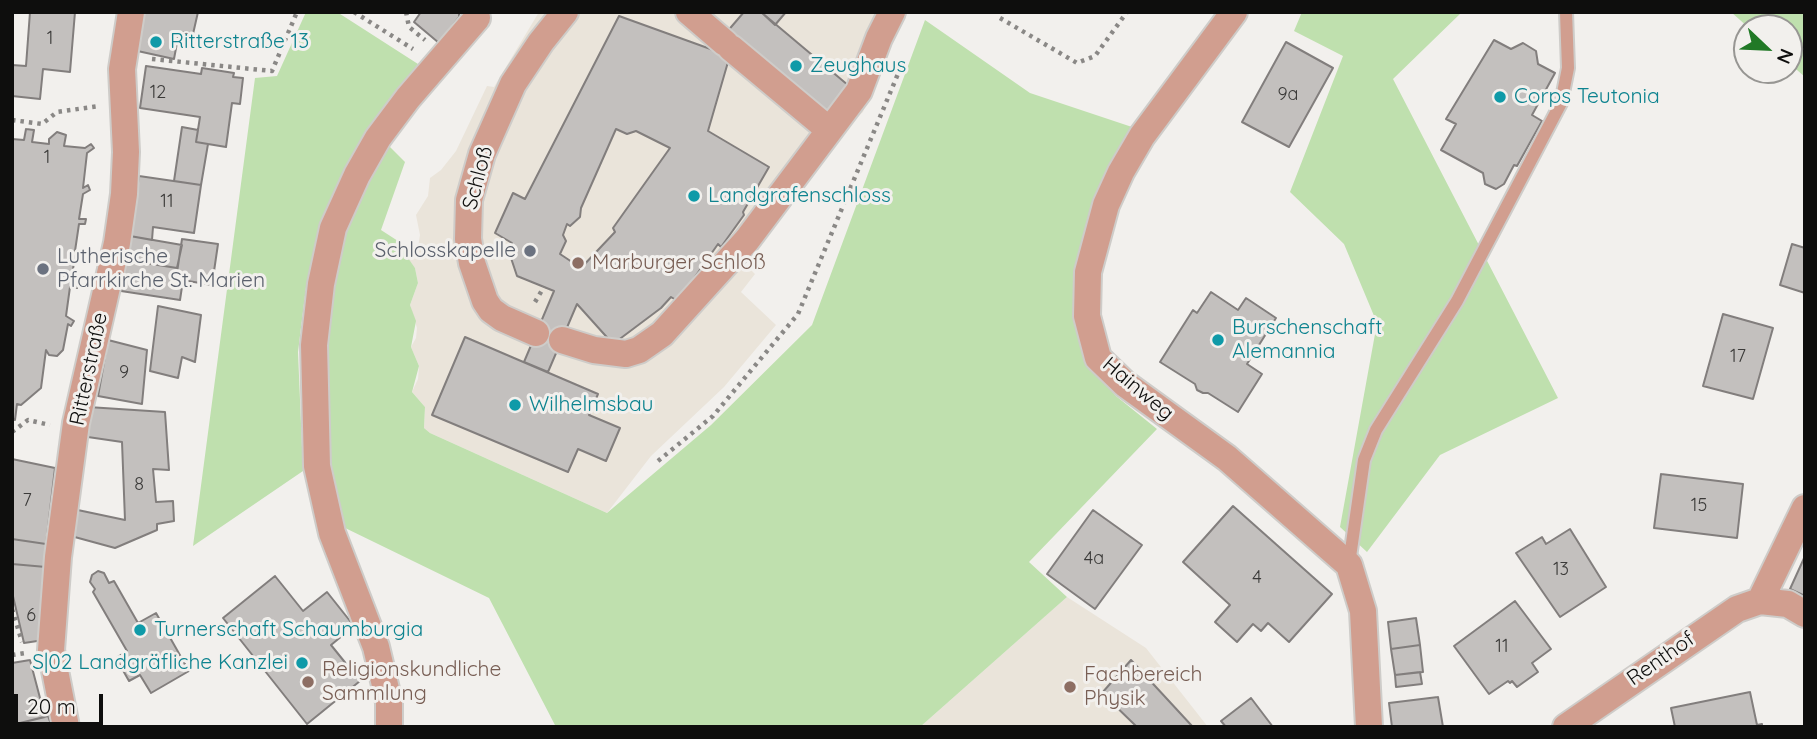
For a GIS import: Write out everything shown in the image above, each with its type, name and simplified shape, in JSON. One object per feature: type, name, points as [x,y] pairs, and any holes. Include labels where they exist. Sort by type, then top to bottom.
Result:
[{"type":"street","name":"Ritterstraße","points":[[66,727],[51,650],[58,556],[76,423],[117,243],[124,194],[126,152],[123,57],[131,12]]},
{"type":"street","name":"Schloß","points":[[536,333],[502,318],[491,310],[485,301],[472,263],[467,230],[468,200],[487,141],[513,84],[565,12]]},
{"type":"street","points":[[689,12],[828,129]]},
{"type":"street","points":[[562,340],[594,351],[626,354],[662,334],[747,240],[859,91],[892,12]]},
{"type":"street","name":"Hainweg","points":[[1234,12],[1142,136],[1121,172],[1106,205],[1087,272],[1087,316],[1098,358],[1125,384],[1227,458],[1349,565]]},
{"type":"street","points":[[389,727],[389,702],[376,647],[332,533],[317,466],[314,345],[321,284],[334,228],[357,175],[378,138],[408,98],[433,54],[477,18]]},
{"type":"street","points":[[1805,508],[1760,601],[1788,604],[1805,614]]},
{"type":"street","points":[[1349,565],[1363,611],[1369,727]]},
{"type":"street","name":"Renthof","points":[[1566,727],[1718,620],[1737,608],[1760,601]]},
{"type":"lane","points":[[1349,565],[1364,460],[1376,430],[1457,302],[1561,103],[1568,68],[1566,12]]},
{"type":"path","points":[[123,57],[272,71],[297,12]]},
{"type":"path","points":[[354,12],[433,54]]},
{"type":"path","points":[[406,12],[409,27],[433,54]]},
{"type":"path","points":[[1000,18],[1077,64],[1095,56],[1127,12]]},
{"type":"path","points":[[658,461],[713,416],[799,314],[890,99],[902,64]]},
{"type":"path","points":[[12,120],[43,124],[57,112],[103,106]]},
{"type":"path","points":[[12,432],[28,420],[56,426]]},
{"type":"path","points":[[12,609],[25,653]]},
{"type":"shaded area","name":"Marburger Schloß","points":[[539,12],[901,12],[863,112],[842,132],[745,264],[755,274],[741,292],[776,325],[724,387],[651,456],[607,513],[430,433],[424,428],[425,407],[412,392],[418,379],[419,366],[411,347],[417,328],[410,305],[418,283],[415,268],[407,258],[418,247],[420,235],[416,215],[428,196],[430,178],[441,170],[456,151],[487,86],[494,87]]},
{"type":"shaded area","name":"Fachbereich Physik","points":[[1067,597],[1146,648],[1208,727],[920,727]]},
{"type":"green space","points":[[306,12],[337,12],[418,64],[346,168],[321,225],[306,287],[298,352],[303,471],[193,546],[255,78],[277,76]]},
{"type":"green space","points":[[1302,12],[1462,12],[1393,79],[1558,398],[1440,455],[1367,552],[1340,527],[1377,323],[1344,244],[1290,192],[1343,56],[1294,31]]},
{"type":"green space","points":[[1731,12],[1805,12],[1805,77],[1803,14]]},
{"type":"green space","points":[[925,20],[1030,93],[1132,127],[1110,167],[1090,366],[1116,396],[1157,429],[1029,562],[1067,597],[920,727],[556,727],[489,598],[339,525],[326,464],[324,346],[343,229],[385,142],[405,162],[381,230],[415,252],[408,258],[415,268],[418,283],[410,305],[416,321],[411,347],[419,366],[412,392],[425,407],[424,428],[607,513],[711,425],[812,325]]},
{"type":"building","points":[[30,12],[75,12],[70,72],[43,69],[40,99],[12,96],[12,65],[26,66]]},
{"type":"building","name":"Ritterstraße 13","points":[[141,12],[198,12],[193,34],[179,32],[174,59],[133,50]]},
{"type":"building","points":[[421,12],[459,12],[459,17],[439,43],[414,22]]},
{"type":"building","name":"Zeughaus","points":[[744,12],[761,12],[855,91],[831,120],[726,33]]},
{"type":"building","points":[[761,12],[786,12],[775,25]]},
{"type":"building","name":"Landgrafenschloss","points":[[619,16],[716,51],[728,62],[708,131],[769,167],[743,212],[744,215],[721,247],[718,244],[690,284],[681,303],[671,297],[661,308],[613,344],[577,304],[548,372],[524,362],[554,291],[517,276],[511,258],[512,243],[495,233],[513,193],[525,199]],"holes":[[[616,129],[627,134],[636,131],[670,148],[613,228],[615,232],[581,268],[560,254],[566,241],[563,235],[567,224],[570,226],[580,217],[581,208]]]},
{"type":"building","name":"Corps Teutonia","points":[[1494,40],[1511,49],[1523,43],[1536,51],[1538,64],[1555,73],[1532,115],[1542,121],[1517,166],[1514,165],[1504,184],[1496,189],[1485,184],[1483,173],[1441,150],[1456,124],[1446,119]]},
{"type":"building","points":[[1286,42],[1333,68],[1289,147],[1242,122]]},
{"type":"building","points":[[146,66],[201,74],[202,68],[234,73],[233,77],[243,78],[240,104],[232,103],[226,147],[196,142],[200,117],[140,108]]},
{"type":"building","points":[[182,127],[198,130],[196,142],[208,144],[201,185],[174,181]]},
{"type":"building","name":"Lutherische Pfarrkirche St. Marien","points":[[26,129],[34,130],[32,142],[49,144],[49,139],[57,132],[66,135],[64,146],[85,148],[91,144],[94,148],[87,153],[83,188],[88,185],[90,190],[83,194],[79,219],[86,219],[85,224],[79,224],[75,251],[82,251],[81,256],[75,256],[71,282],[78,282],[77,288],[70,287],[66,316],[74,321],[71,326],[68,324],[63,350],[57,356],[49,355],[46,350],[41,388],[21,405],[17,404],[15,420],[12,419],[12,139],[24,140]]},
{"type":"building","points":[[139,176],[201,185],[194,233],[153,227],[152,240],[130,236]]},
{"type":"building","points":[[130,236],[182,245],[177,268],[126,260]]},
{"type":"building","points":[[182,239],[218,244],[212,285],[176,279]]},
{"type":"building","points":[[1792,244],[1805,248],[1805,293],[1780,285]]},
{"type":"building","points":[[126,260],[177,268],[176,279],[183,280],[180,300],[121,291]]},
{"type":"building","name":"Burschenschaft Alemannia","points":[[1211,292],[1238,310],[1246,298],[1276,318],[1247,364],[1262,374],[1238,412],[1208,393],[1197,390],[1195,384],[1160,362],[1193,310],[1197,313]]},
{"type":"building","points":[[158,306],[201,315],[195,362],[182,357],[178,378],[150,371]]},
{"type":"building","points":[[1723,314],[1773,328],[1753,399],[1703,386]]},
{"type":"building","name":"Wilhelmsbau","points":[[465,337],[598,394],[589,415],[620,428],[606,461],[578,449],[568,472],[432,415]]},
{"type":"building","points":[[108,340],[147,350],[142,404],[98,396]]},
{"type":"building","points":[[88,407],[165,412],[169,470],[153,469],[156,502],[173,501],[174,521],[157,524],[157,530],[115,548],[71,536],[73,509],[125,520],[122,442],[81,436]]},
{"type":"building","points":[[12,459],[55,468],[46,544],[12,539]]},
{"type":"building","points":[[1661,474],[1743,484],[1737,538],[1654,528]]},
{"type":"building","points":[[1233,506],[1332,594],[1289,642],[1268,623],[1261,631],[1253,624],[1237,642],[1215,622],[1230,605],[1183,562]]},
{"type":"building","points":[[1093,510],[1142,545],[1095,609],[1047,574]]},
{"type":"building","points":[[1570,529],[1606,587],[1560,617],[1516,553],[1542,537],[1546,544]]},
{"type":"building","points":[[12,539],[46,544],[46,567],[12,564]]},
{"type":"building","points":[[1805,556],[1805,596],[1790,589]]},
{"type":"building","points":[[12,564],[46,567],[44,640],[24,643],[12,592]]},
{"type":"building","name":"Turnerschaft Schaumburgia","points":[[98,571],[104,573],[109,583],[114,581],[138,623],[156,613],[189,671],[151,693],[140,675],[129,681],[116,658],[127,651],[90,582],[92,575]]},
{"type":"building","name":"S|02 Landgräfliche Kanzlei","points":[[275,576],[303,611],[327,592],[354,626],[331,645],[360,681],[307,724],[223,618]]},
{"type":"building","points":[[1515,601],[1551,649],[1532,663],[1538,672],[1517,687],[1512,681],[1508,681],[1489,694],[1454,646]]},
{"type":"building","points":[[1416,618],[1420,645],[1391,649],[1388,622]]},
{"type":"building","points":[[1420,645],[1423,672],[1395,675],[1391,649]]},
{"type":"building","points":[[30,660],[45,717],[12,725],[12,663]]},
{"type":"building","points":[[1131,660],[1192,726],[1137,727],[1102,693]]},
{"type":"building","points":[[1420,672],[1422,684],[1396,687],[1395,675]]},
{"type":"building","points":[[1750,692],[1757,725],[1762,724],[1762,727],[1675,727],[1671,708]]},
{"type":"building","points":[[1438,697],[1443,727],[1392,727],[1389,703]]},
{"type":"building","points":[[1251,698],[1273,727],[1226,727],[1221,721]]},
{"type":"building","points":[[48,716],[52,727],[12,727],[12,725]]},
{"type":"place","name":"Ritterstraße 13","points":[[156,42]]},
{"type":"place","name":"Zeughaus","points":[[796,66]]},
{"type":"place","name":"Corps Teutonia","points":[[1500,97]]},
{"type":"place","name":"Landgrafenschloss","points":[[694,196]]},
{"type":"place","name":"Schlosskapelle","points":[[530,251]]},
{"type":"place","name":"Marburger Schloß","points":[[578,263]]},
{"type":"place","name":"Lutherische Pfarrkirche St. Marien","points":[[43,269]]},
{"type":"place","name":"Burschenschaft Alemannia","points":[[1218,340]]},
{"type":"place","name":"Wilhelmsbau","points":[[515,405]]},
{"type":"place","name":"Turnerschaft Schaumburgia","points":[[140,630]]},
{"type":"place","name":"S|02 Landgräfliche Kanzlei","points":[[302,663]]},
{"type":"place","name":"Religionskundliche Sammlung","points":[[308,682]]},
{"type":"place","name":"Fachbereich Physik","points":[[1070,687]]}]
